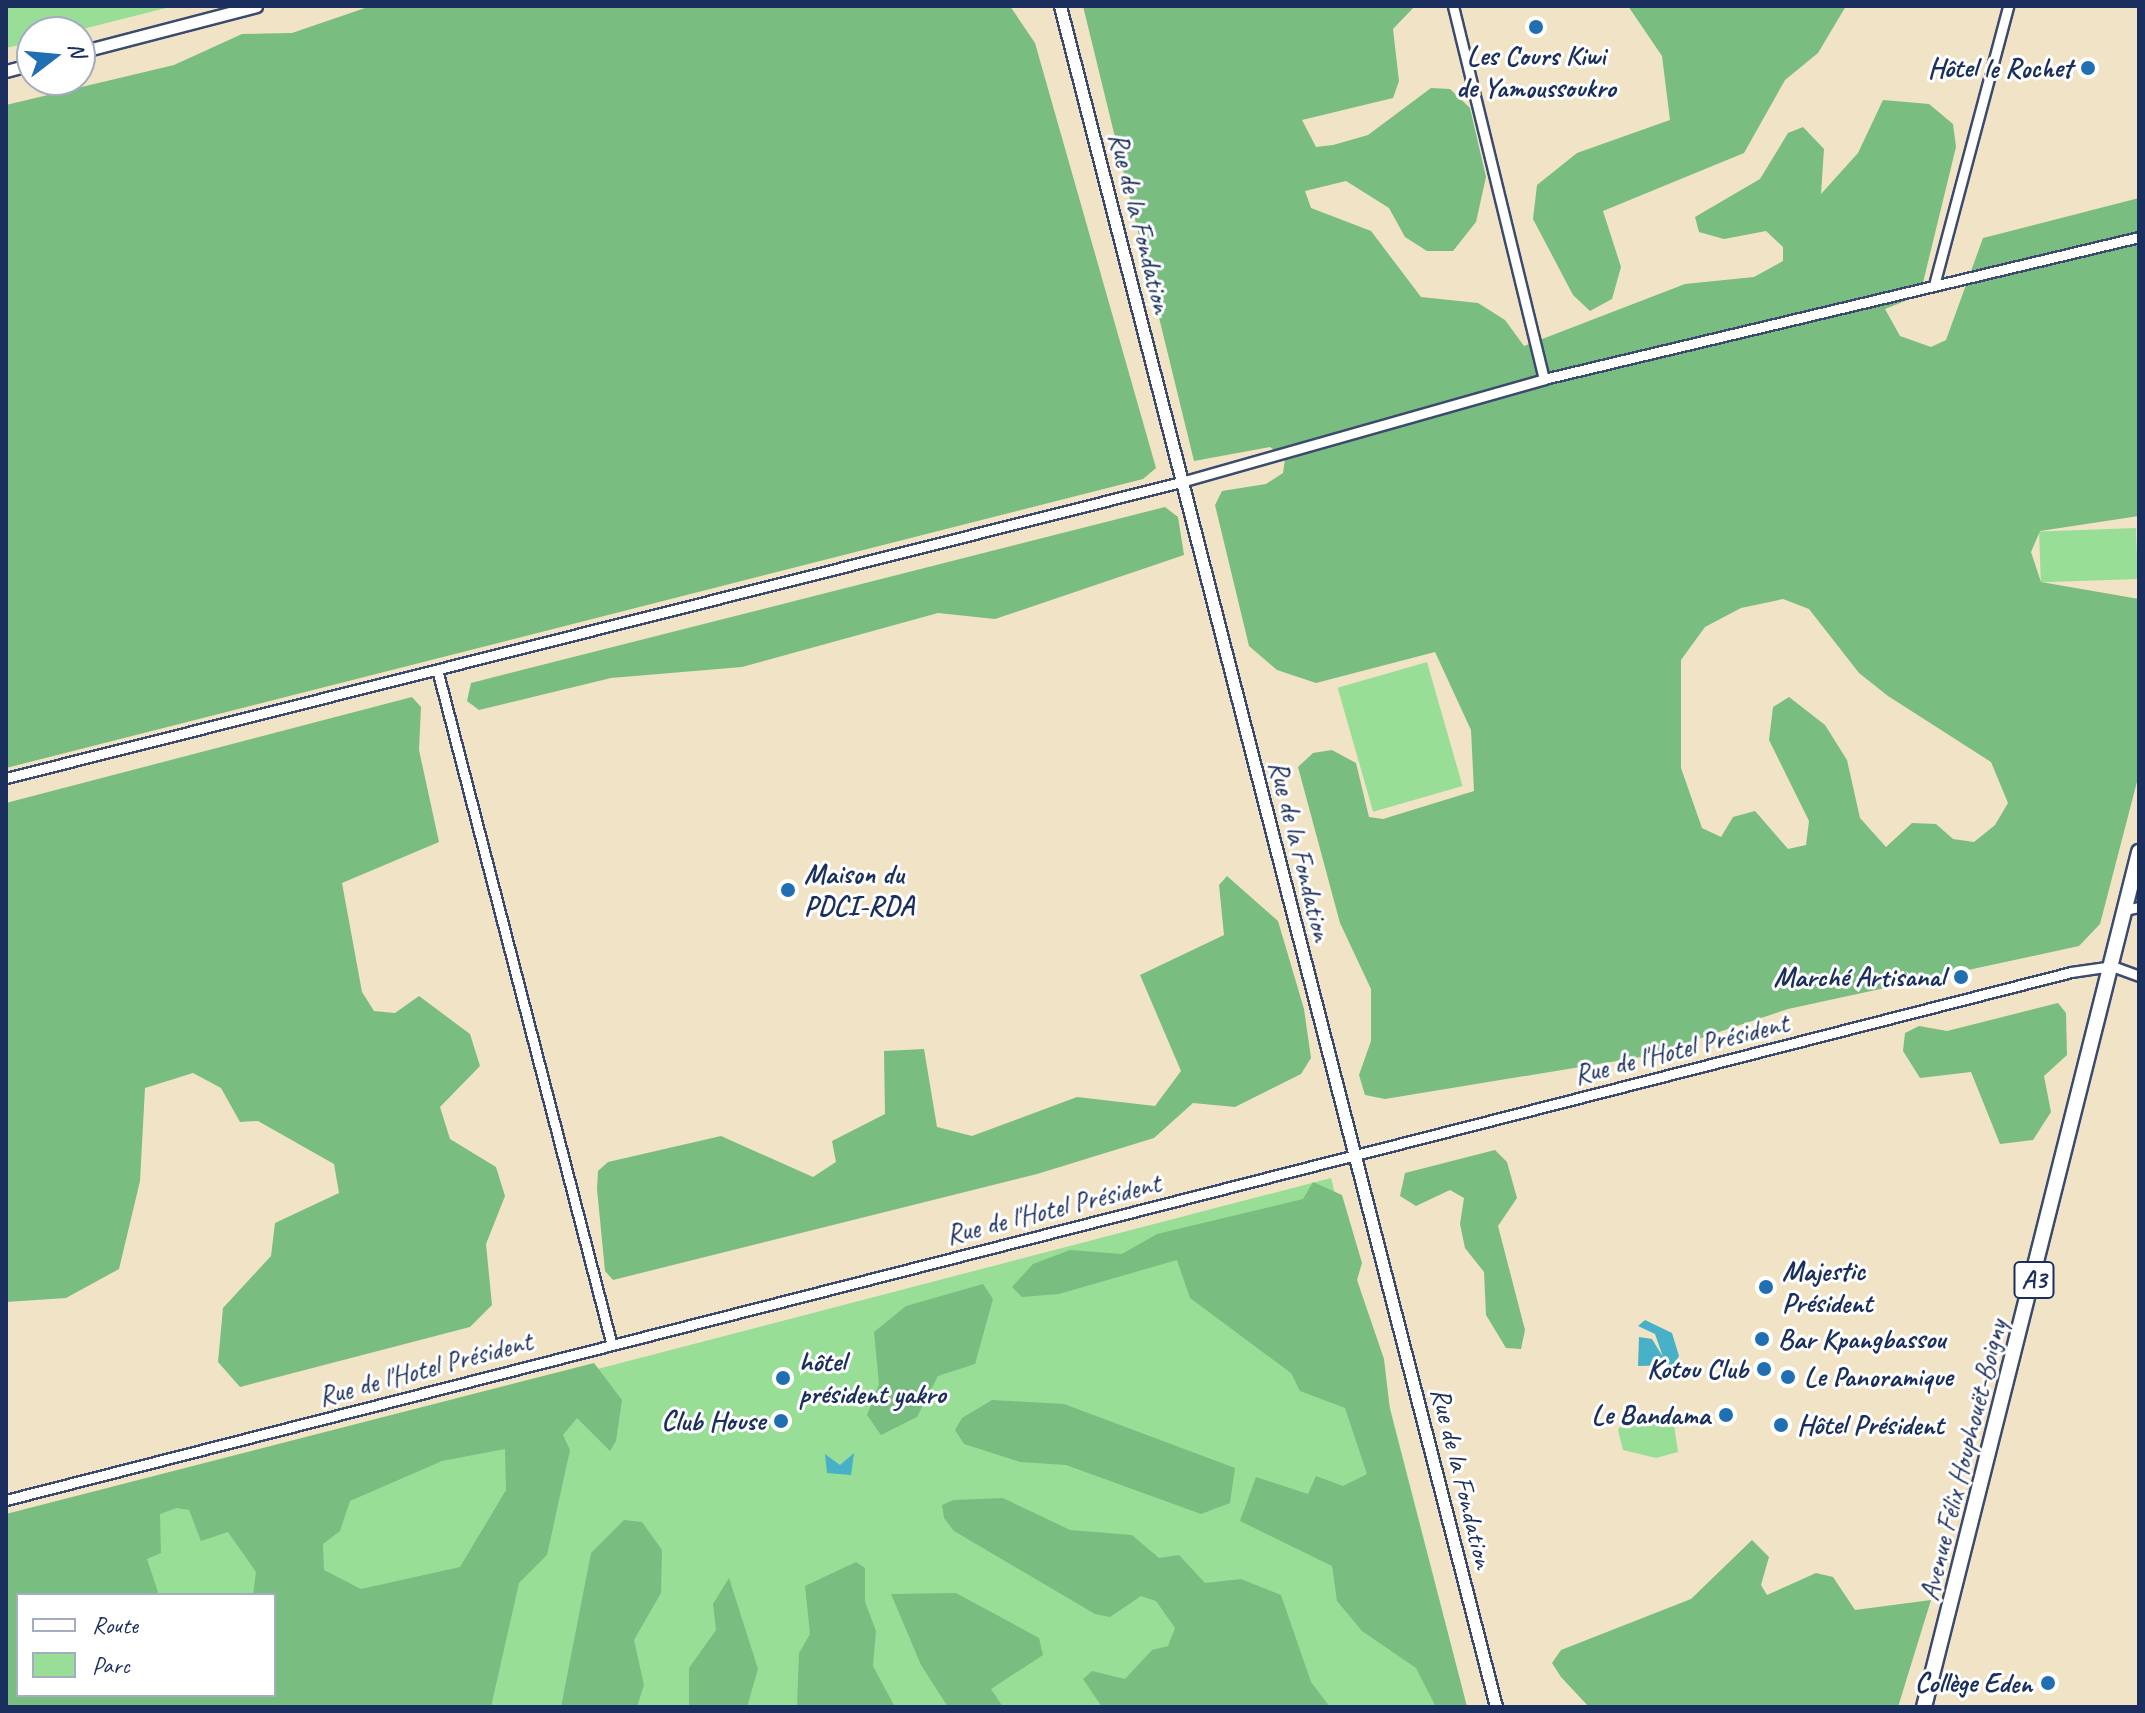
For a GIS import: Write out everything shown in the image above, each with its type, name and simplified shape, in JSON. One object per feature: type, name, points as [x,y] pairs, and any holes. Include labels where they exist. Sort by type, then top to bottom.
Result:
[{"type":"highway","name":"Avenue Félix Houphouët-Boigny","points":[[1924,1707],[2112,966],[2132,908],[2139,852]]},
{"type":"street","points":[[96,48],[256,6]]},
{"type":"street","name":"Rue de la Fondation","points":[[1060,6],[1496,1707]]},
{"type":"street","points":[[1453,6],[1544,379]]},
{"type":"street","points":[[1934,285],[2008,6]]},
{"type":"street","points":[[6,778],[438,673],[1181,482],[1544,379],[2139,237]]},
{"type":"street","points":[[438,673],[611,1342]]},
{"type":"street","points":[[2112,966],[2139,976]]},
{"type":"street","name":"Rue de l'Hotel Président","points":[[6,1500],[611,1342],[2112,966]]},
{"type":"green space","points":[[6,6],[174,6],[96,26],[96,16],[16,16],[16,46],[6,48]]},
{"type":"green space","points":[[371,6],[1010,6],[1035,43],[1156,468],[1143,479],[6,768],[6,105],[44,96],[96,96],[96,84],[174,65],[242,34],[292,33]]},
{"type":"green space","points":[[1083,6],[1415,6],[1393,29],[1399,81],[1393,98],[1302,120],[1316,147],[1333,145],[1368,135],[1431,88],[1450,89],[1470,108],[1486,177],[1476,222],[1453,251],[1427,251],[1405,237],[1389,208],[1346,181],[1305,191],[1311,208],[1371,231],[1421,297],[1478,303],[1505,320],[1524,346],[1685,284],[1754,277],[1783,261],[1783,247],[1766,231],[1724,239],[1699,232],[1695,217],[1760,179],[1788,133],[1803,127],[1824,149],[1821,194],[1858,153],[1883,100],[1929,104],[1953,124],[1956,147],[1920,295],[1885,309],[1900,336],[1931,347],[1946,340],[1983,238],[2139,198],[2139,516],[2040,531],[2031,552],[2041,582],[2139,599],[2139,774],[2100,924],[2079,946],[1788,1009],[1647,1056],[1385,1099],[1365,1095],[1359,1075],[1371,1041],[1371,989],[1340,923],[1298,767],[1313,753],[1332,750],[1356,763],[1369,817],[1383,819],[1474,791],[1471,730],[1435,652],[1316,683],[1277,670],[1249,646],[1215,505],[1222,491],[1266,484],[1283,473],[1285,459],[1270,447],[1194,461]],"holes":[[[1783,599],[1809,609],[1859,673],[1888,696],[1991,762],[2008,803],[1995,825],[1974,842],[1953,839],[1936,824],[1912,823],[1886,847],[1860,818],[1847,760],[1825,725],[1789,697],[1773,707],[1769,740],[1809,821],[1806,845],[1788,849],[1755,811],[1733,817],[1721,837],[1702,828],[1681,768],[1681,660],[1705,627],[1741,608]]]},
{"type":"green space","points":[[1628,6],[1846,6],[1818,53],[1785,80],[1744,153],[1603,211],[1621,267],[1612,299],[1590,311],[1573,295],[1533,219],[1537,185],[1577,153],[1670,120],[1662,56]]},
{"type":"green space","points":[[1165,507],[1178,517],[1184,555],[995,619],[938,613],[742,667],[611,678],[479,710],[467,701],[471,683]]},
{"type":"green space","points":[[2136,528],[2138,579],[2041,582],[2039,531]]},
{"type":"green space","points":[[1427,662],[1463,786],[1373,812],[1338,688]]},
{"type":"green space","points":[[412,697],[421,707],[419,750],[439,842],[342,883],[362,992],[374,1011],[395,1013],[419,996],[470,1034],[480,1066],[440,1107],[450,1139],[496,1167],[505,1196],[486,1244],[492,1305],[470,1327],[240,1387],[218,1362],[223,1308],[271,1256],[275,1223],[339,1193],[334,1164],[258,1121],[240,1122],[221,1088],[193,1073],[145,1088],[140,1181],[119,1269],[66,1298],[6,1302],[6,803]]},
{"type":"green space","points":[[1227,876],[1278,921],[1304,1009],[1311,1058],[1301,1074],[1235,1107],[1193,1103],[1154,1138],[1037,1174],[613,1280],[605,1271],[597,1189],[598,1171],[608,1162],[721,1136],[813,1177],[836,1162],[832,1141],[885,1114],[884,1051],[924,1049],[937,1127],[972,1136],[1077,1097],[1155,1106],[1181,1071],[1140,975],[1224,935],[1219,885]]},
{"type":"green space","points":[[2058,1003],[2066,1013],[2067,1055],[2044,1076],[2051,1112],[2033,1140],[2000,1144],[1971,1072],[1920,1078],[1903,1051],[1905,1033],[1919,1026],[1947,1031]]},
{"type":"green space","points":[[1495,1150],[1507,1162],[1517,1198],[1498,1226],[1525,1330],[1521,1349],[1506,1348],[1486,1315],[1484,1272],[1465,1248],[1460,1224],[1464,1198],[1450,1190],[1416,1206],[1400,1196],[1405,1173]]},
{"type":"green space","points":[[1331,1178],[1467,1707],[6,1707],[6,1523]]},
{"type":"green space","points":[[1313,1182],[1342,1195],[1362,1263],[1357,1280],[1384,1359],[1390,1410],[1467,1707],[1436,1707],[1416,1668],[1362,1631],[1337,1601],[1332,1566],[1240,1521],[1256,1477],[1308,1494],[1316,1476],[1343,1486],[1367,1474],[1345,1408],[1300,1391],[1291,1373],[1190,1298],[1177,1260],[1059,1294],[1022,1297],[1012,1287],[1033,1264],[1070,1250],[1122,1254],[1157,1234],[1303,1199]]},
{"type":"green space","points":[[983,1284],[993,1299],[975,1364],[938,1376],[917,1417],[881,1435],[867,1415],[879,1384],[874,1332],[906,1306]]},
{"type":"green space","points":[[594,1363],[622,1400],[616,1441],[610,1451],[577,1418],[563,1435],[570,1450],[547,1555],[519,1583],[491,1707],[6,1707],[6,1514]],"holes":[[[505,1449],[506,1490],[460,1567],[361,1589],[324,1570],[323,1544],[340,1531],[350,1501],[442,1461]]]},
{"type":"green space","points":[[992,1400],[1064,1404],[1235,1468],[1230,1503],[1201,1514],[1066,1465],[1020,1462],[964,1444],[955,1430],[962,1418]]},
{"type":"green space","points":[[1627,1414],[1673,1418],[1678,1452],[1656,1458],[1623,1450],[1618,1430]]},
{"type":"green space","points":[[1003,1498],[1070,1530],[1132,1535],[1159,1558],[1179,1555],[1205,1583],[1241,1579],[1281,1595],[1311,1682],[1330,1707],[1102,1707],[1083,1679],[1092,1671],[1125,1679],[1152,1650],[1168,1646],[1175,1628],[1156,1601],[1141,1596],[1110,1617],[1095,1614],[954,1531],[944,1518],[942,1505],[953,1500]]},
{"type":"green space","points":[[624,1520],[642,1522],[662,1550],[661,1593],[634,1640],[644,1685],[637,1707],[561,1707],[591,1553]]},
{"type":"green space","points":[[1752,1540],[1769,1557],[1761,1585],[1767,1595],[1816,1573],[1833,1577],[1855,1610],[1931,1600],[1898,1707],[1589,1707],[1561,1677],[1552,1663],[1561,1650],[1691,1599]]},
{"type":"green space","points":[[856,1562],[865,1568],[865,1602],[876,1631],[873,1666],[895,1707],[797,1707],[799,1653],[810,1634],[805,1586]]},
{"type":"green space","points":[[729,1578],[758,1669],[747,1707],[689,1707],[689,1668],[716,1630],[713,1604]]},
{"type":"green space","points":[[956,1593],[1039,1638],[1043,1655],[991,1689],[1003,1707],[948,1707],[921,1665],[891,1594]]},
{"type":"water","points":[[1645,1320],[1672,1333],[1679,1356],[1673,1365],[1638,1366],[1639,1337],[1652,1339],[1663,1357],[1655,1334],[1638,1326]]},
{"type":"water","points":[[854,1453],[851,1475],[827,1473],[825,1454],[840,1465]]},
{"type":"place","name":"Les Cours Kiwi de Yamoussoukro","points":[[1536,27]]},
{"type":"place","name":"Hôtel le Rochet","points":[[2088,68]]},
{"type":"place","name":"Maison du PDCI-RDA","points":[[788,890]]},
{"type":"place","name":"Marché Artisanal","points":[[1961,977]]},
{"type":"place","name":"Majestic Président","points":[[1766,1287]]},
{"type":"place","name":"Bar Kpangbassou","points":[[1762,1339]]},
{"type":"place","name":"Kotou Club","points":[[1764,1369]]},
{"type":"place","name":"Le Panoramique","points":[[1788,1377]]},
{"type":"place","name":"hôtel président yakro","points":[[783,1378]]},
{"type":"place","name":"Le Bandama","points":[[1726,1415]]},
{"type":"place","name":"Club House","points":[[781,1421]]},
{"type":"place","name":"Hôtel Président","points":[[1781,1425]]},
{"type":"place","name":"Collège Eden","points":[[2048,1683]]}]
